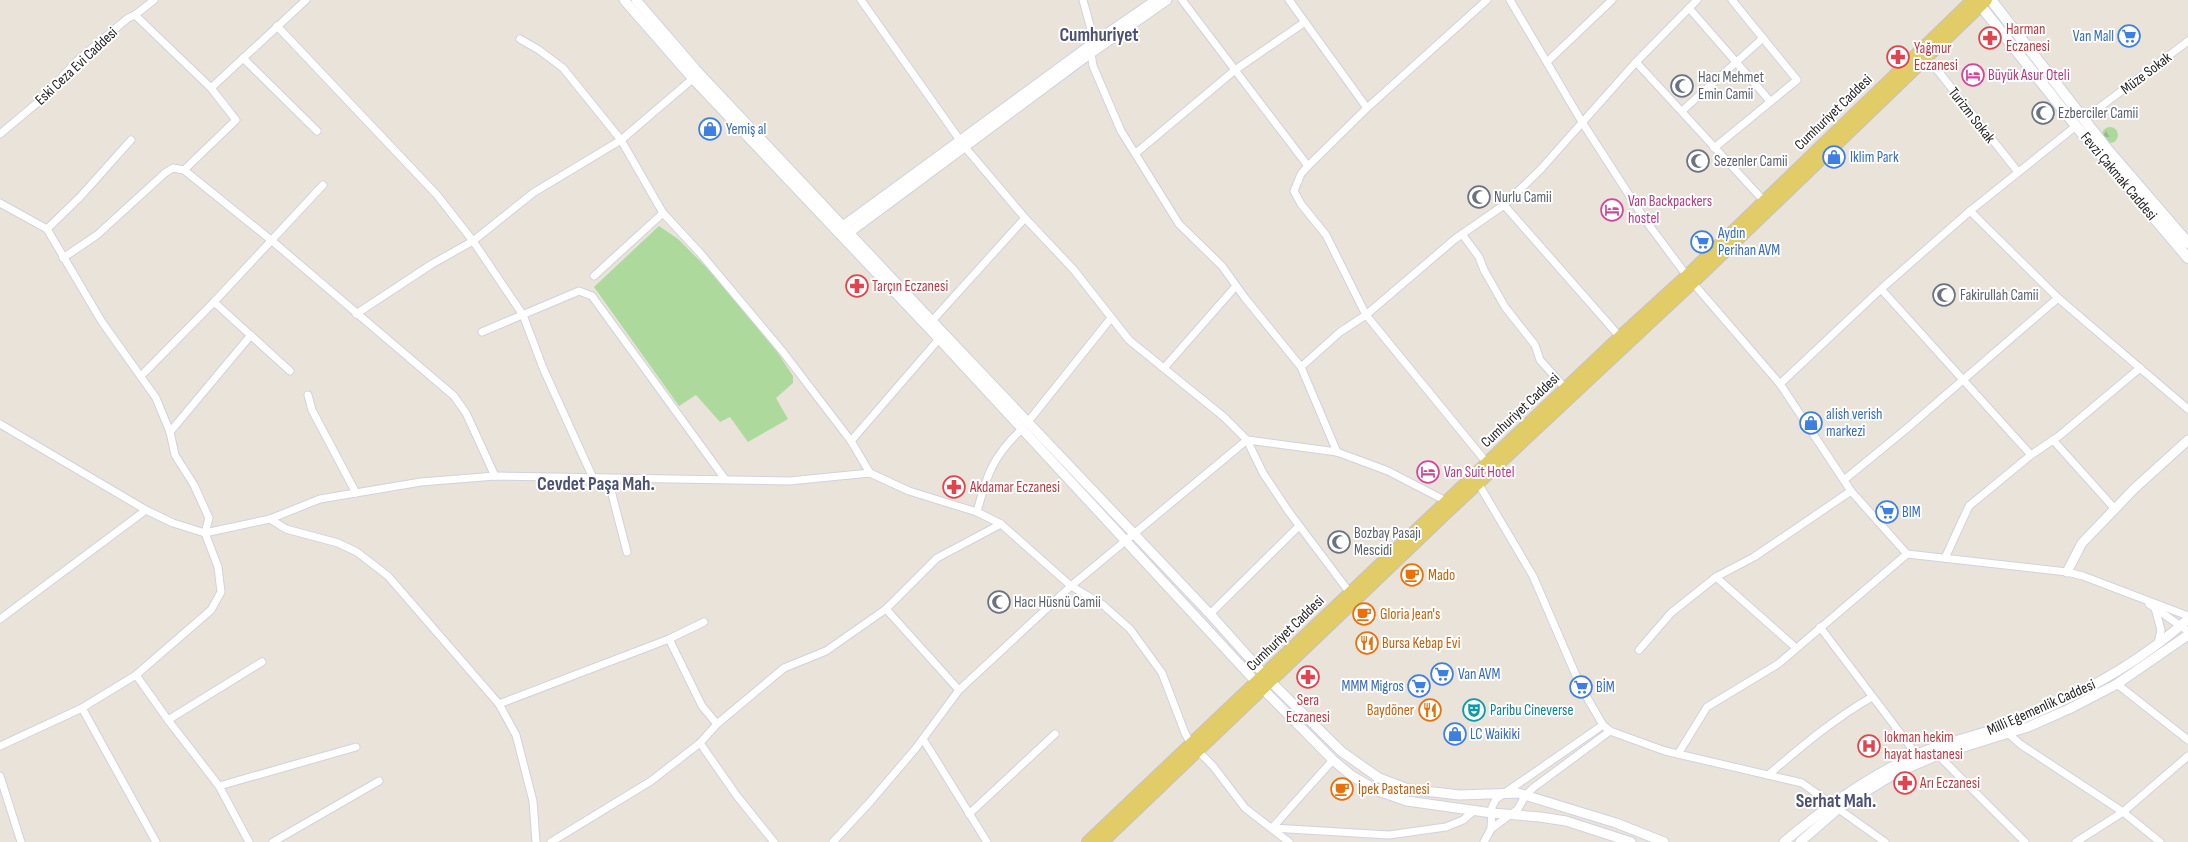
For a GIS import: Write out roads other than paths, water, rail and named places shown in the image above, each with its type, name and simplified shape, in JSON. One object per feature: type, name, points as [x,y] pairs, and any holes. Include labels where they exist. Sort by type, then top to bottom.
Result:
[{"type":"main road","name":"Cumhuriyet Caddesi","points":[[1088,842],[1194,748],[1478,483],[1690,279],[1927,57],[1981,1]]},
{"type":"main road","name":"Cumhuriyet Caddesi","points":[[1264,682],[1350,593],[1446,501],[1620,337],[1690,279],[1763,200],[1981,1]]},
{"type":"main road","name":"Fevzi Çakmak Caddesi","points":[[1981,1],[2080,122],[2188,258]]},
{"type":"main road","name":"Fevzi Çakmak Caddesi","points":[[2080,122],[2188,243]]},
{"type":"main road","name":"Cumhuriyet Caddesi","points":[[1102,842],[1194,748]]},
{"type":"street","name":"Eski Ceza Evi Caddesi","points":[[1,131],[37,103],[78,60],[128,18],[135,15],[154,0]]},
{"type":"street","points":[[212,88],[306,0]]},
{"type":"street","points":[[624,0],[843,231],[932,321],[1126,540],[1264,682],[1333,760],[1365,784],[1393,797],[1421,804],[1566,821],[1610,838],[1631,842]]},
{"type":"street","points":[[636,0],[696,76]]},
{"type":"street","points":[[861,0],[962,143],[1025,218],[1074,270],[1110,318],[1129,340],[1224,417],[1247,440],[1263,473],[1299,526],[1350,593]]},
{"type":"street","points":[[1083,0],[1092,33],[1091,48],[1093,66],[1121,131],[1179,224],[1222,266],[1236,286],[1301,366],[1337,452]]},
{"type":"street","points":[[843,231],[1156,0]]},
{"type":"street","points":[[1091,48],[1167,0]]},
{"type":"street","points":[[1182,0],[1308,166]]},
{"type":"street","points":[[1289,0],[1366,108]]},
{"type":"street","points":[[1487,463],[1366,314],[1326,235],[1301,204],[1294,191],[1301,174],[1366,108],[1488,0]]},
{"type":"street","points":[[1548,61],[1612,0]]},
{"type":"street","points":[[1714,148],[1797,80],[1732,0]]},
{"type":"street","points":[[1513,1],[1582,122],[1646,221],[1690,279],[1780,384],[1851,491],[1907,554],[2067,572],[2083,576],[2142,600],[2188,616]]},
{"type":"street","points":[[1301,366],[1340,332],[1366,314],[1462,234],[1504,205],[1540,170],[1636,62],[1695,1]]},
{"type":"street","points":[[1689,8],[1770,101]]},
{"type":"street","points":[[135,15],[212,88],[236,120],[184,170]]},
{"type":"street","points":[[1136,153],[1235,70],[1305,22]]},
{"type":"street","points":[[277,26],[437,195],[473,241],[523,315],[543,368],[593,478]]},
{"type":"street","points":[[1682,111],[1763,38]]},
{"type":"street","points":[[520,39],[539,50],[562,68],[621,140],[664,213],[701,254],[783,352],[851,441],[870,473]]},
{"type":"street","name":"Müze Sokak","points":[[1780,384],[1881,289],[1970,211],[2080,122],[2188,41]]},
{"type":"street","name":"Turizm Sokak","points":[[1927,57],[2018,172]]},
{"type":"street","points":[[243,58],[317,131]]},
{"type":"street","points":[[1636,62],[1763,200]]},
{"type":"street","points":[[356,314],[432,264],[473,241],[533,194],[621,140],[696,76]]},
{"type":"street","points":[[47,229],[80,197],[131,140]]},
{"type":"street","points":[[63,258],[96,235],[165,173],[172,168],[184,170],[271,240],[454,396],[466,413],[495,476]]},
{"type":"street","points":[[141,376],[214,302],[323,185]]},
{"type":"street","points":[[0,203],[47,229],[102,322],[156,398],[170,432],[174,455],[194,485],[209,518],[205,533],[218,567],[221,592],[211,610],[136,675],[82,708],[0,746]]},
{"type":"street","points":[[1504,205],[1620,337]]},
{"type":"street","points":[[1970,211],[2058,298],[2188,409]]},
{"type":"street","points":[[594,276],[664,213]]},
{"type":"street","points":[[932,321],[1025,218]]},
{"type":"street","points":[[843,231],[938,339],[1133,534],[1210,614],[1264,682],[1342,752],[1379,778],[1394,785],[1423,792],[1478,796],[1518,793],[1616,823],[1664,842]]},
{"type":"street","points":[[1462,234],[1480,257],[1484,270],[1505,307],[1535,345],[1540,360],[1566,389]]},
{"type":"street","points":[[1164,368],[1236,286]]},
{"type":"street","points":[[1881,289],[2031,455]]},
{"type":"street","points":[[482,332],[579,291],[592,296],[725,479]]},
{"type":"street","points":[[1844,480],[2058,298]]},
{"type":"street","points":[[214,302],[290,371]]},
{"type":"street","points":[[977,512],[986,478],[1000,452],[1025,426],[1110,318]]},
{"type":"street","points":[[170,432],[251,335]]},
{"type":"street","points":[[851,441],[938,339]]},
{"type":"street","points":[[1945,558],[1969,506],[2031,455],[2053,440],[2140,368]]},
{"type":"street","points":[[308,395],[312,410],[356,493]]},
{"type":"street","points":[[0,424],[146,510],[173,523],[205,533],[270,519],[320,500],[421,482],[495,476],[789,481],[870,473],[909,491],[977,512],[1001,524],[1070,586],[1103,605],[1130,629],[1162,674],[1185,733],[1194,748],[1213,766],[1245,808],[1289,842]]},
{"type":"street","points":[[833,842],[870,802],[923,739],[959,690],[1070,586],[1247,440],[1337,452],[1388,471],[1446,501]]},
{"type":"street","points":[[2053,440],[2115,509]]},
{"type":"street","points":[[2067,572],[2082,543],[2115,509],[2188,440]]},
{"type":"street","points":[[608,479],[627,552]]},
{"type":"street","points":[[1478,483],[1533,576],[1581,687],[1603,724],[1610,731],[1678,754],[1802,783],[1885,842]]},
{"type":"street","points":[[1639,650],[1671,613],[1716,577],[1754,557],[1851,491]]},
{"type":"street","points":[[0,619],[146,510]]},
{"type":"street","points":[[270,519],[286,529],[338,543],[357,552],[388,576],[499,704],[518,742],[533,801],[536,842]]},
{"type":"street","points":[[550,842],[651,781],[700,744],[718,724],[784,668],[826,651],[886,609],[937,558],[1001,524]]},
{"type":"street","points":[[1210,614],[1299,526]]},
{"type":"street","points":[[1678,754],[1707,707],[1778,664],[1907,554]]},
{"type":"street","points":[[1716,577],[1796,648]]},
{"type":"street","points":[[2142,600],[2184,628]]},
{"type":"street","points":[[2154,607],[2161,630],[2157,646]]},
{"type":"street","points":[[886,609],[959,690]]},
{"type":"street","name":"Milli Egemenlik Caddesi","points":[[1784,842],[1892,766],[1916,754],[2009,724],[2053,704],[2104,678],[2157,646],[2184,628],[2188,619]]},
{"type":"street","points":[[499,704],[669,639],[704,622]]},
{"type":"street","points":[[1820,627],[1916,754]]},
{"type":"street","name":"Milli Egemenlik Caddesi","points":[[1800,842],[1835,806],[1896,773],[1938,755],[2009,734],[2069,709],[2117,684],[2188,635]]},
{"type":"street","points":[[669,639],[702,706],[718,724]]},
{"type":"street","points":[[168,720],[262,662]]},
{"type":"street","points":[[136,675],[168,720],[219,786],[249,842]]},
{"type":"street","points":[[2117,684],[2188,740]]},
{"type":"street","points":[[1768,775],[1841,717],[1872,697]]},
{"type":"street","points":[[82,708],[156,842]]},
{"type":"street","points":[[1484,842],[1491,829],[1493,803],[1502,793],[1603,724]]},
{"type":"street","points":[[1491,829],[1513,814],[1523,802],[1524,796],[1610,731]]},
{"type":"street","points":[[968,814],[1055,734]]},
{"type":"street","points":[[2009,734],[2020,744],[2123,812],[2160,842]]},
{"type":"street","points":[[923,739],[943,769],[968,814],[987,842]]},
{"type":"street","points":[[700,744],[737,796],[774,842]]},
{"type":"street","points":[[219,786],[356,747]]},
{"type":"street","points":[[1938,755],[2025,842]]},
{"type":"street","points":[[2076,842],[2123,812],[2188,756]]},
{"type":"street","points":[[1272,828],[1333,760]]},
{"type":"street","points":[[0,776],[21,842]]},
{"type":"street","points":[[273,842],[379,781]]},
{"type":"street","points":[[1272,828],[1389,835],[1446,827],[1463,820],[1475,810]]},
{"type":"place","name":"Van Mall","points":[[2129,36]]},
{"type":"place","name":"Harman Eczanesi","points":[[1990,38]]},
{"type":"place","name":"Yağmur Eczanesi","points":[[1898,57]]},
{"type":"place","name":"Büyük Asur Oteli","points":[[1973,75]]},
{"type":"place","name":"Hacı Mehmet Emin Camii","points":[[1682,86]]},
{"type":"place","name":"Ezberciler Camii","points":[[2043,113]]},
{"type":"place","name":"Yemiş al","points":[[710,129]]},
{"type":"place","name":"Iklim Park","points":[[1834,157]]},
{"type":"place","name":"Sezenler Camii","points":[[1698,161]]},
{"type":"place","name":"Nurlu Camii","points":[[1479,197]]},
{"type":"place","name":"Van Backpackers hostel","points":[[1612,210]]},
{"type":"place","name":"Aydın Perihan AVM","points":[[1702,242]]},
{"type":"place","name":"Tarçın Eczanesi","points":[[857,286]]},
{"type":"place","name":"Fakirullah Camii","points":[[1944,295]]},
{"type":"place","name":"alish verish markezi","points":[[1811,423]]},
{"type":"place","name":"Van Suit Hotel","points":[[1428,472]]},
{"type":"place","name":"Akdamar Eczanesi","points":[[954,487]]},
{"type":"place","name":"BIM","points":[[1887,512]]},
{"type":"place","name":"Bozbay Pasajı Mescidi","points":[[1339,542]]},
{"type":"place","name":"Mado","points":[[1412,575]]},
{"type":"place","name":"Hacı Hüsnü Camii","points":[[999,602]]},
{"type":"place","name":"Gloria Jean's","points":[[1364,614]]},
{"type":"place","name":"Bursa Kebap Evi","points":[[1367,643]]},
{"type":"place","name":"Van AVM","points":[[1442,674]]},
{"type":"place","name":"Sera Eczanesi","points":[[1308,677]]},
{"type":"place","name":"MMM Migros","points":[[1419,686]]},
{"type":"place","name":"BİM","points":[[1581,687]]},
{"type":"place","name":"Baydöner","points":[[1430,710]]},
{"type":"place","name":"Paribu Cineverse","points":[[1474,710]]},
{"type":"place","name":"LC Waikiki","points":[[1455,734]]},
{"type":"place","name":"lokman hekim hayat hastanesi","points":[[1869,746]]},
{"type":"place","name":"Arı Eczanesi","points":[[1905,783]]},
{"type":"place","name":"İpek Pastanesi","points":[[1342,789]]},
{"type":"district","name":"Cumhuriyet","points":[[1099,34]]},
{"type":"district","name":"Cevdet Paşa Mah.","points":[[596,483]]},
{"type":"district","name":"Serhat Mah.","points":[[1836,800]]}]
